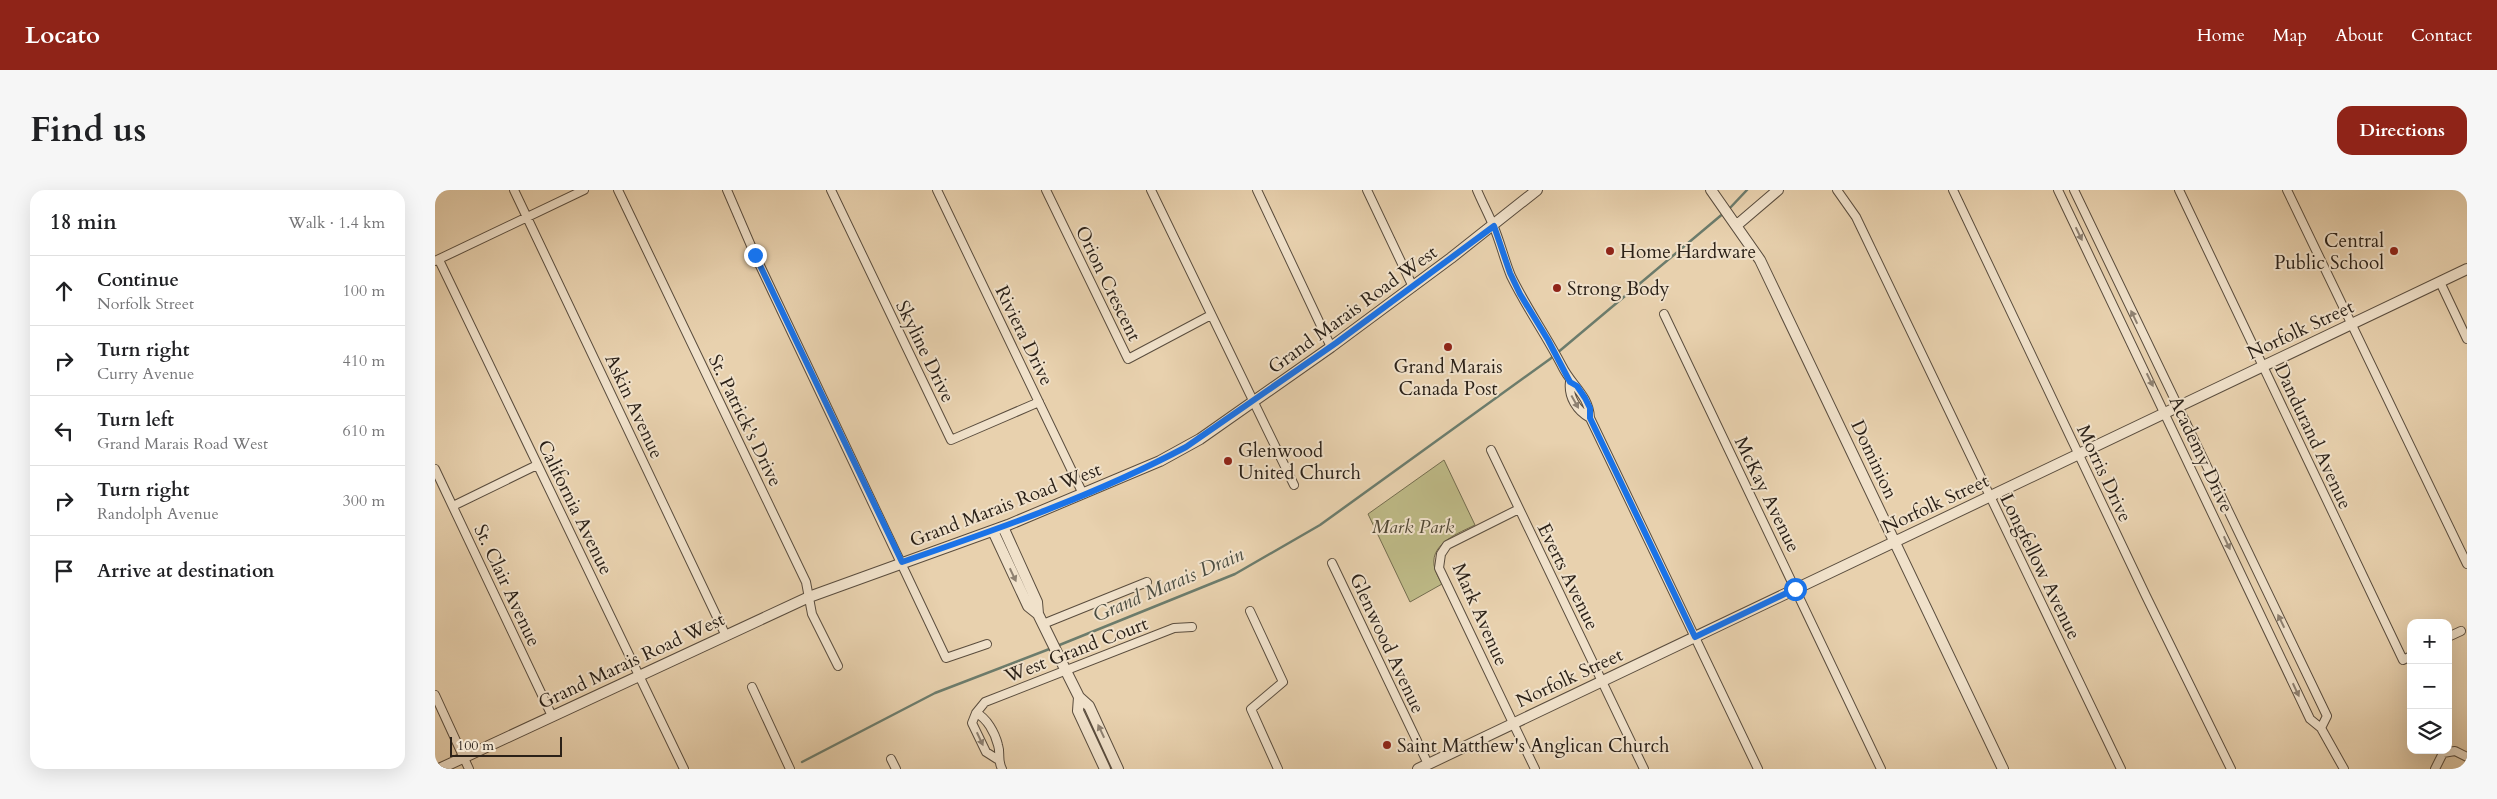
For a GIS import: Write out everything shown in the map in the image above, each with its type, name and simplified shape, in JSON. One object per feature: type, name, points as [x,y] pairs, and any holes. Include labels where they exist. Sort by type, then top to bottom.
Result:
[{"type":"street","name":"Askin Avenue","points":[[514,190],[726,636]]},
{"type":"street","points":[[437,260],[584,190]]},
{"type":"street","name":"St. Patrick's Drive","points":[[618,190],[806,582],[812,614],[838,666]]},
{"type":"street","points":[[727,190],[755,255],[946,658],[987,644]]},
{"type":"street","name":"Skyline Drive","points":[[831,190],[951,440],[1039,402]]},
{"type":"street","name":"Riviera Drive","points":[[937,190],[1083,494]]},
{"type":"street","name":"Orion Crescent","points":[[1046,190],[1128,359],[1211,315]]},
{"type":"street","points":[[1151,190],[1294,486]]},
{"type":"street","points":[[1257,190],[1331,347]]},
{"type":"street","points":[[1367,190],[1413,287]]},
{"type":"street","points":[[1477,190],[1494,226],[1510,273],[1565,372],[1570,382],[1572,397],[1582,413],[1590,418]]},
{"type":"street","name":"Grand Marais Road West","points":[[439,769],[809,597],[998,529],[1160,461],[1186,447],[1253,403],[1331,347],[1494,226],[1537,190]]},
{"type":"street","points":[[1737,225],[1778,190]]},
{"type":"street","name":"Longfellow Avenue","points":[[1837,190],[1856,217],[2121,769]]},
{"type":"street","name":"Morris Drive","points":[[1953,190],[2078,454],[2231,769]]},
{"type":"street","name":"Academy Drive","points":[[2058,190],[2310,719],[2321,728],[2344,769]]},
{"type":"street","name":"Academy Drive","points":[[2074,190],[2327,716],[2321,728]]},
{"type":"street","name":"Dandurand Avenue","points":[[2179,190],[2403,660],[2407,658]]},
{"type":"street","points":[[2287,190],[2467,564]]},
{"type":"street","name":"Dominion","points":[[1713,194],[1737,225],[1760,260],[2003,769]]},
{"type":"street","name":"California Avenue","points":[[437,260],[684,769]]},
{"type":"street","name":"Norfolk Street","points":[[1418,769],[2467,269]]},
{"type":"street","points":[[2440,282],[2467,339]]},
{"type":"street","name":"McKay Avenue","points":[[1664,314],[1881,769]]},
{"type":"street","points":[[1570,382],[1577,386],[1590,408],[1590,418],[1758,769]]},
{"type":"street","name":"Everts Avenue","points":[[1491,450],[1644,769]]},
{"type":"street","points":[[453,506],[537,465]]},
{"type":"street","name":"St. Clair Avenue","points":[[435,469],[552,716]]},
{"type":"street","name":"Mark Avenue","points":[[1519,510],[1447,545],[1441,554],[1439,568],[1535,769]]},
{"type":"street","points":[[998,529],[1028,606],[1039,614],[1079,697],[1089,706],[1118,769]]},
{"type":"street","name":"Glenwood Avenue","points":[[1333,563],[1428,764]]},
{"type":"street","points":[[1045,628],[1147,582]]},
{"type":"street","points":[[1250,611],[1283,682],[1251,709],[1278,769]]},
{"type":"street","name":"West Grand Court","points":[[976,713],[985,702],[1064,668],[1174,628],[1192,627]]},
{"type":"street","points":[[2452,635],[2461,631]]},
{"type":"street","points":[[752,687],[790,769]]},
{"type":"street","points":[[435,695],[469,769]]},
{"type":"street","points":[[1079,697],[1078,710],[1105,769]]},
{"type":"street","points":[[997,759],[999,747],[985,717],[976,713],[972,723],[986,752],[997,759],[1002,769]]},
{"type":"street","points":[[2435,769],[2443,753],[2455,750],[2467,757]]},
{"type":"street","points":[[891,758],[896,769]]},
{"type":"green space","name":"Mark Park","points":[[1444,460],[1475,525],[1454,535],[1441,545],[1434,557],[1434,565],[1442,584],[1410,602],[1368,514]]},
{"type":"waterway","name":"Grand Marais Drain","points":[[1729,209],[1747,190]]},
{"type":"waterway","name":"Grand Marais Drain","points":[[1057,646],[1235,574],[1320,525],[1550,359],[1725,212]]},
{"type":"waterway","name":"Grand Marais Drain","points":[[802,762],[935,693],[1052,648]]},
{"type":"place","name":"Home Hardware","points":[[1610,251]]},
{"type":"place","name":"Central Public School","points":[[2394,251]]},
{"type":"place","name":"Strong Body","points":[[1557,288]]},
{"type":"place","name":"Grand Marais Canada Post","points":[[1448,347]]},
{"type":"place","name":"Glenwood United Church","points":[[1228,461]]},
{"type":"place","name":"Saint Matthew's Anglican Church","points":[[1387,745]]},
{"type":"route","points":[[755,255],[902,562],[1008,525],[1160,461],[1186,447],[1253,403],[1494,226],[1510,273],[1520,294],[1548,340],[1570,382],[1577,386],[1585,398],[1590,408],[1590,418],[1695,637],[1795,589]]}]
